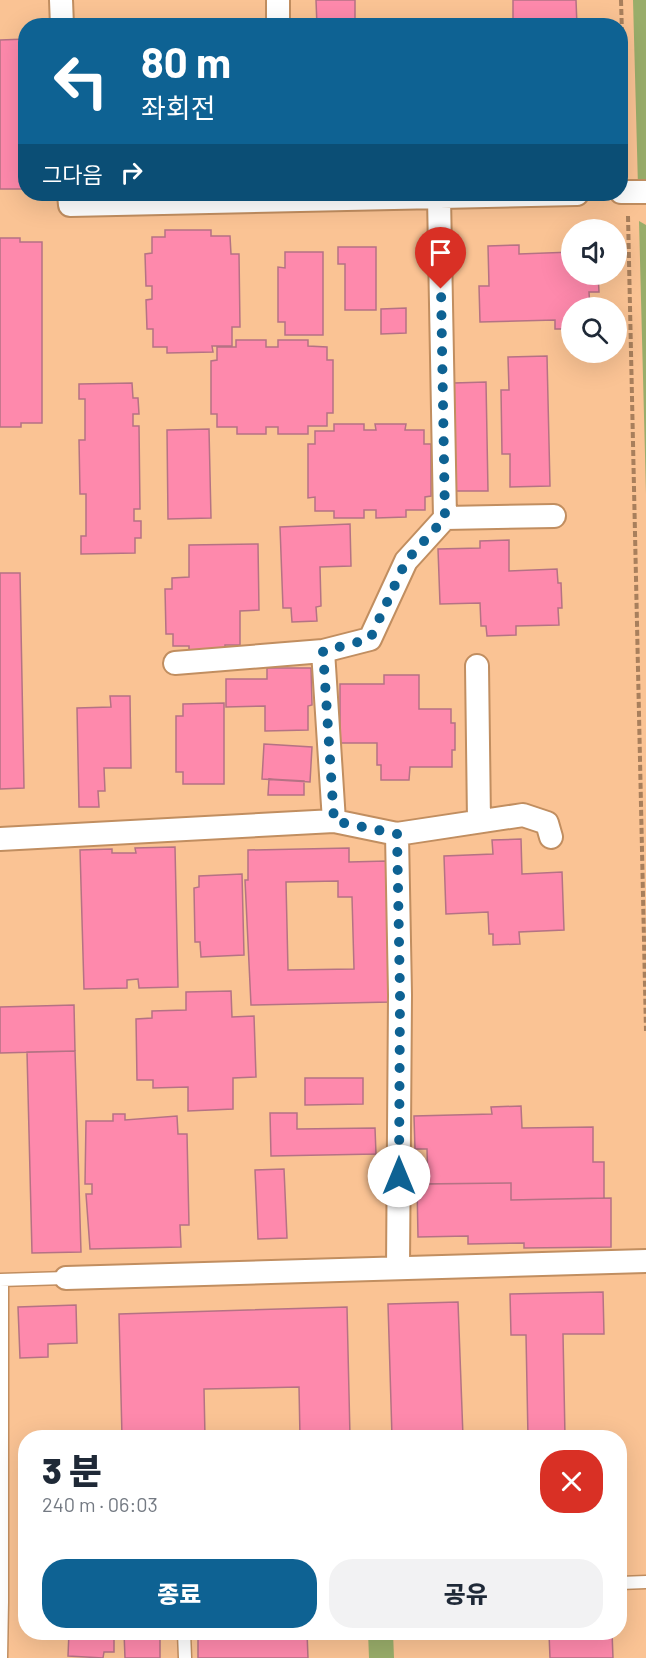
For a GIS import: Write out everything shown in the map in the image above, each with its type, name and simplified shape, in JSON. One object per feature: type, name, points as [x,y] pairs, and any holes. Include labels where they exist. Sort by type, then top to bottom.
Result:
[{"type":"street","points":[[61,0],[62,18]]},
{"type":"street","points":[[278,0],[278,18]]},
{"type":"street","points":[[70,201],[70,205],[175,201]]},
{"type":"street","points":[[175,663],[323,651],[370,639],[406,561],[445,518],[439,201]]},
{"type":"street","points":[[445,518],[554,516]]},
{"type":"street","points":[[323,651],[334,821]]},
{"type":"street","points":[[477,666],[479,821]]},
{"type":"street","points":[[0,839],[334,821],[397,834],[523,815],[547,823],[551,837]]},
{"type":"street","points":[[397,834],[400,994],[398,1268]]},
{"type":"street","points":[[66,1278],[646,1262]]},
{"type":"lane","points":[[1,1658],[1,1280],[66,1278]]},
{"type":"lane","points":[[627,1583],[646,1582]]},
{"type":"lane","points":[[184,1640],[185,1658]]},
{"type":"path","points":[[621,0],[622,18]]},
{"type":"path","points":[[628,134],[631,192],[646,1031]]},
{"type":"green space","points":[[633,0],[646,0],[646,182],[638,187]]},
{"type":"green space","points":[[639,221],[646,225],[646,494]]},
{"type":"green space","points":[[368,1640],[393,1640],[394,1658],[369,1658]]},
{"type":"building","points":[[316,0],[355,0],[355,18],[317,18]]},
{"type":"building","points":[[513,0],[576,0],[577,18],[513,18]]},
{"type":"building","points":[[18,39],[18,189],[0,189],[0,40]]},
{"type":"building","points":[[165,230],[211,230],[211,236],[230,236],[231,254],[239,254],[240,327],[232,327],[232,346],[212,346],[213,352],[167,353],[167,347],[153,347],[153,329],[147,329],[146,300],[152,299],[152,286],[146,286],[145,254],[152,253],[152,237],[165,237]]},
{"type":"building","points":[[0,238],[20,238],[20,242],[42,242],[42,423],[21,423],[21,427],[0,427]]},
{"type":"building","points":[[519,245],[519,254],[561,252],[561,285],[599,285],[599,292],[589,292],[589,297],[561,297],[561,329],[555,329],[555,320],[480,322],[479,286],[489,286],[488,246]]},
{"type":"building","points":[[338,247],[376,247],[376,310],[345,310],[345,264],[338,264]]},
{"type":"building","points":[[285,252],[323,252],[323,335],[285,335],[285,322],[278,322],[278,267],[285,268]]},
{"type":"building","points":[[406,308],[406,333],[381,334],[381,309]]},
{"type":"building","points":[[236,340],[266,340],[266,347],[278,347],[278,340],[308,340],[308,346],[327,347],[327,360],[333,360],[333,413],[327,413],[327,426],[308,426],[308,434],[278,434],[278,427],[266,427],[266,434],[237,434],[237,427],[217,427],[217,414],[211,414],[211,361],[217,360],[217,347],[236,347]]},
{"type":"building","points":[[547,356],[550,486],[510,487],[510,454],[502,454],[501,390],[509,390],[508,357]]},
{"type":"building","points":[[486,382],[488,491],[456,491],[454,383]]},
{"type":"building","points":[[132,383],[133,398],[138,398],[139,414],[133,414],[133,426],[139,426],[140,509],[134,509],[134,521],[141,521],[141,538],[135,538],[135,553],[81,554],[81,536],[86,536],[86,494],[80,494],[79,440],[85,440],[85,399],[79,399],[79,384]]},
{"type":"building","points":[[334,424],[364,424],[364,430],[376,430],[375,424],[406,424],[405,430],[424,430],[424,444],[431,444],[431,496],[425,497],[425,510],[406,510],[406,517],[376,518],[376,510],[364,510],[364,518],[334,518],[334,511],[315,511],[315,497],[308,498],[308,444],[315,444],[315,431],[334,431]]},
{"type":"building","points":[[209,429],[211,518],[168,519],[167,430]]},
{"type":"building","points":[[350,524],[351,566],[320,567],[321,606],[316,607],[317,621],[292,622],[291,608],[283,608],[280,527]]},
{"type":"building","points":[[509,540],[509,571],[557,569],[558,583],[561,583],[562,608],[558,608],[559,625],[516,626],[516,635],[487,636],[486,626],[481,626],[480,603],[440,604],[438,549],[480,548],[480,541]]},
{"type":"building","points":[[258,544],[259,610],[240,611],[240,645],[225,645],[225,651],[189,652],[189,646],[173,646],[173,634],[166,634],[165,589],[172,589],[172,578],[189,577],[189,545]]},
{"type":"building","points":[[0,573],[20,573],[24,788],[0,789]]},
{"type":"building","points":[[267,668],[311,668],[312,705],[308,706],[308,730],[265,731],[265,706],[226,707],[226,679],[267,679]]},
{"type":"building","points":[[384,675],[419,675],[419,709],[451,709],[451,723],[455,723],[455,750],[452,750],[452,767],[410,767],[409,780],[381,780],[381,765],[377,765],[377,743],[340,743],[340,684],[384,684]]},
{"type":"building","points":[[110,696],[130,696],[131,768],[104,768],[105,791],[98,791],[99,807],[79,807],[77,708],[111,707]]},
{"type":"building","points":[[224,703],[224,784],[183,784],[183,772],[176,772],[176,716],[183,716],[183,704]]},
{"type":"building","points":[[264,744],[312,747],[310,782],[262,779]]},
{"type":"building","points":[[269,779],[304,781],[304,795],[268,795]]},
{"type":"building","points":[[521,839],[522,874],[562,872],[564,930],[519,932],[520,944],[493,945],[493,934],[489,934],[488,912],[446,914],[444,856],[493,854],[492,840]]},
{"type":"building","points":[[175,847],[178,987],[139,988],[138,979],[127,980],[127,988],[84,989],[80,850],[112,849],[112,853],[136,853],[135,848]]},
{"type":"building","points":[[349,848],[349,862],[387,861],[390,1002],[251,1005],[245,880],[248,880],[248,850]],"holes":[[[338,881],[338,897],[352,897],[354,969],[288,970],[286,882]]]},
{"type":"building","points":[[242,874],[244,955],[201,957],[200,942],[195,942],[194,888],[199,887],[199,876]]},
{"type":"building","points":[[231,991],[232,1017],[254,1016],[256,1077],[233,1078],[233,1109],[188,1111],[188,1087],[153,1088],[153,1080],[137,1080],[136,1019],[152,1018],[152,1011],[186,1010],[186,992]]},
{"type":"building","points":[[74,1005],[75,1051],[0,1053],[0,1007]]},
{"type":"building","points":[[75,1051],[81,1252],[32,1253],[27,1052]]},
{"type":"building","points":[[305,1078],[363,1078],[363,1104],[305,1105]]},
{"type":"building","points":[[521,1106],[522,1128],[593,1127],[593,1162],[604,1162],[604,1198],[511,1200],[511,1183],[428,1184],[427,1149],[415,1149],[414,1116],[492,1114],[491,1107]]},
{"type":"building","points":[[270,1113],[297,1113],[297,1129],[375,1128],[376,1154],[271,1156]]},
{"type":"building","points":[[113,1114],[125,1114],[125,1120],[177,1116],[178,1134],[187,1134],[189,1225],[180,1225],[181,1247],[90,1249],[86,1194],[92,1194],[92,1184],[85,1184],[86,1121],[113,1121]]},
{"type":"building","points":[[284,1169],[287,1238],[258,1239],[255,1170]]},
{"type":"building","points":[[511,1183],[511,1200],[611,1198],[611,1247],[524,1248],[524,1243],[468,1244],[468,1236],[418,1237],[417,1184]]},
{"type":"building","points":[[603,1292],[604,1334],[563,1334],[565,1430],[528,1430],[526,1335],[511,1335],[510,1294]]},
{"type":"building","points":[[458,1302],[463,1430],[392,1430],[388,1304]]},
{"type":"building","points":[[76,1305],[77,1343],[48,1344],[48,1357],[20,1358],[18,1307]]},
{"type":"building","points":[[347,1307],[350,1430],[300,1430],[299,1387],[204,1389],[205,1430],[122,1430],[119,1314]]},
{"type":"building","points":[[69,1640],[114,1640],[114,1652],[104,1652],[103,1658],[68,1656]]},
{"type":"building","points":[[124,1640],[160,1640],[160,1658],[125,1658]]},
{"type":"building","points":[[198,1640],[307,1640],[308,1658],[198,1658]]},
{"type":"building","points":[[549,1640],[612,1640],[613,1658],[550,1658]]},
{"type":"route","points":[[399,1176],[400,994],[397,834],[334,821],[323,651],[370,639],[406,561],[445,518],[441,289]]}]
